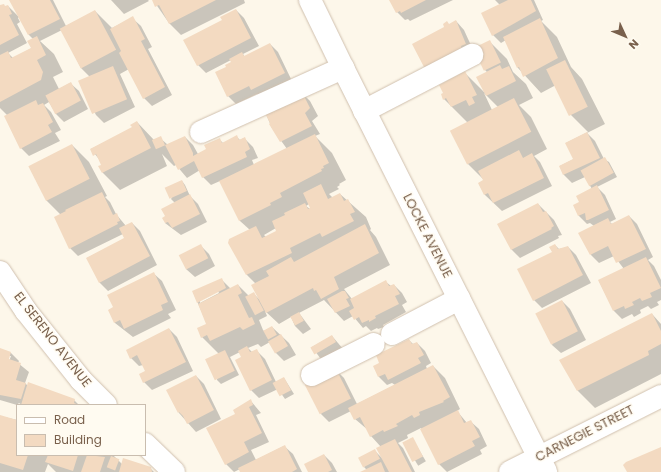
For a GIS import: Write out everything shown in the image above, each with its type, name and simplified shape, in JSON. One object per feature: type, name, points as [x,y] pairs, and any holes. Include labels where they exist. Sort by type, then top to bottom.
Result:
[{"type":"street","name":"LOCKE AVENUE","points":[[310,0],[364,111],[542,465]]},
{"type":"street","points":[[364,111],[472,55]]},
{"type":"street","points":[[201,132],[343,68]]},
{"type":"street","name":"EL SERENO AVENUE","points":[[0,272],[26,311],[81,380],[105,404]]},
{"type":"street","points":[[312,375],[459,299]]},
{"type":"street","name":"CARNEGIE STREET","points":[[510,472],[542,465],[661,396]]},
{"type":"street","points":[[146,445],[174,472]]},
{"type":"building","points":[[9,0],[50,0],[60,19],[28,35]]},
{"type":"building","points":[[152,0],[216,0],[169,24],[159,5],[155,7]]},
{"type":"building","points":[[389,0],[426,0],[401,13],[400,11],[396,13]]},
{"type":"building","points":[[508,0],[531,0],[536,11],[492,36],[481,13]]},
{"type":"building","points":[[4,4],[5,6],[8,5],[12,14],[9,15],[19,35],[0,45],[0,5]]},
{"type":"building","points":[[236,9],[251,38],[197,66],[183,40],[222,20],[220,17]]},
{"type":"building","points":[[95,10],[116,50],[81,69],[60,29]]},
{"type":"building","points":[[133,16],[145,39],[141,41],[165,87],[143,99],[119,53],[121,51],[110,29]]},
{"type":"building","points":[[540,18],[558,58],[523,77],[519,67],[517,68],[503,37]]},
{"type":"building","points":[[456,20],[466,44],[461,46],[462,49],[425,69],[412,44],[444,27],[443,24],[447,21],[449,24]]},
{"type":"building","points":[[37,36],[46,55],[37,60],[43,72],[41,80],[0,102],[0,55],[8,51],[11,58],[31,48],[27,41]]},
{"type":"building","points":[[490,40],[501,62],[484,71],[473,48]]},
{"type":"building","points":[[270,43],[285,73],[251,90],[249,86],[227,97],[215,72],[226,67],[225,65],[231,62],[229,59],[242,52],[244,56]]},
{"type":"building","points":[[565,60],[588,107],[569,116],[546,69]]},
{"type":"building","points":[[500,65],[502,69],[509,66],[516,81],[486,96],[476,77]]},
{"type":"building","points":[[113,66],[127,99],[92,114],[78,81]]},
{"type":"building","points":[[465,71],[477,95],[472,97],[475,103],[469,106],[466,100],[451,107],[446,98],[443,100],[441,94],[443,93],[439,85]]},
{"type":"building","points":[[71,82],[81,101],[55,114],[45,96]]},
{"type":"building","points":[[302,92],[310,108],[305,113],[312,126],[280,142],[269,124],[270,123],[264,111]]},
{"type":"building","points":[[514,98],[531,132],[467,165],[450,131]]},
{"type":"building","points":[[36,100],[38,105],[43,103],[53,122],[48,125],[52,132],[20,149],[4,116]]},
{"type":"building","points":[[137,121],[151,148],[102,173],[98,166],[101,165],[96,154],[93,156],[90,149],[132,127],[130,125]]},
{"type":"building","points":[[587,132],[600,158],[563,175],[559,166],[573,159],[565,143]]},
{"type":"building","points":[[315,134],[329,163],[323,166],[324,168],[321,169],[322,171],[280,193],[282,197],[270,203],[271,205],[239,221],[219,181]]},
{"type":"building","points":[[237,135],[239,140],[245,137],[250,149],[245,152],[247,157],[202,178],[194,161],[178,170],[165,145],[185,136],[193,156],[206,149],[204,145],[220,138],[222,143]]},
{"type":"building","points":[[161,136],[165,145],[156,149],[152,140]]},
{"type":"building","points":[[72,144],[90,179],[46,201],[28,166]]},
{"type":"building","points":[[519,150],[523,158],[532,153],[544,178],[493,203],[488,193],[484,195],[478,183],[483,180],[478,171]]},
{"type":"building","points":[[605,157],[614,173],[589,186],[581,171]]},
{"type":"building","points":[[182,180],[187,191],[170,199],[165,188]]},
{"type":"building","points":[[321,184],[328,199],[340,193],[344,201],[348,199],[355,212],[350,214],[354,221],[322,237],[320,233],[290,248],[292,253],[246,275],[228,243],[229,239],[256,226],[262,238],[276,231],[272,221],[285,215],[284,213],[305,203],[308,209],[310,208],[303,193]]},
{"type":"building","points":[[597,185],[609,210],[586,220],[585,213],[578,216],[573,205],[579,202],[576,196]]},
{"type":"building","points":[[102,192],[113,215],[117,213],[120,221],[117,222],[118,224],[69,249],[54,217]]},
{"type":"building","points":[[190,194],[200,214],[172,228],[168,222],[165,223],[162,218],[165,216],[161,209]]},
{"type":"building","points":[[538,203],[543,212],[546,211],[554,226],[551,228],[552,229],[511,250],[497,224]]},
{"type":"building","points":[[629,215],[646,249],[616,263],[608,246],[590,255],[578,233],[608,218],[611,224]]},
{"type":"building","points":[[132,222],[150,256],[99,283],[86,258],[124,238],[119,228]]},
{"type":"building","points":[[365,224],[379,253],[334,277],[339,289],[321,299],[316,290],[314,291],[313,288],[266,313],[251,285],[269,276],[266,271],[291,257],[294,262]]},
{"type":"building","points":[[201,244],[208,258],[186,270],[179,255]]},
{"type":"building","points":[[555,244],[558,249],[568,246],[583,275],[533,301],[517,269],[552,252],[549,247]]},
{"type":"building","points":[[646,257],[661,288],[650,293],[652,297],[642,301],[640,298],[632,302],[634,305],[625,309],[624,306],[613,311],[598,280]]},
{"type":"building","points":[[154,272],[168,302],[161,305],[163,310],[124,329],[120,320],[114,323],[108,310],[113,307],[107,295]]},
{"type":"building","points":[[222,278],[226,288],[197,303],[192,291]]},
{"type":"building","points":[[386,280],[389,286],[394,284],[400,294],[395,296],[399,304],[375,316],[376,318],[369,322],[369,320],[362,323],[359,317],[354,320],[349,311],[354,308],[350,299]]},
{"type":"building","points":[[238,284],[242,293],[238,295],[249,318],[252,317],[255,324],[243,330],[240,327],[210,341],[207,335],[201,338],[197,328],[206,324],[198,304]]},
{"type":"building","points":[[342,291],[345,291],[349,298],[346,299],[350,306],[335,313],[327,299]]},
{"type":"building","points":[[254,292],[264,311],[255,315],[245,297]]},
{"type":"building","points":[[562,300],[578,331],[551,345],[535,314]]},
{"type":"building","points":[[299,312],[304,321],[295,326],[290,317]]},
{"type":"building","points":[[652,313],[661,331],[661,344],[648,351],[649,355],[577,391],[559,360]]},
{"type":"building","points":[[272,326],[277,335],[268,340],[263,331]]},
{"type":"building","points":[[169,328],[186,362],[143,383],[139,374],[145,371],[137,355],[130,359],[126,350]]},
{"type":"building","points":[[281,334],[288,346],[275,354],[268,342]]},
{"type":"building","points":[[332,335],[336,342],[314,354],[310,348]]},
{"type":"building","points":[[409,339],[412,344],[417,342],[424,355],[418,358],[421,363],[388,380],[385,374],[378,377],[373,366],[379,363],[376,355]]},
{"type":"building","points":[[247,346],[250,352],[257,349],[272,380],[250,391],[235,360],[241,357],[238,351]]},
{"type":"building","points":[[0,348],[11,352],[9,359],[21,363],[16,380],[26,383],[21,399],[0,395]]},
{"type":"building","points":[[225,350],[235,371],[215,380],[205,359]]},
{"type":"building","points":[[433,365],[450,397],[443,401],[444,402],[419,412],[420,415],[414,418],[412,415],[396,424],[398,426],[384,432],[383,430],[370,437],[360,417],[354,420],[348,408]]},
{"type":"building","points":[[336,369],[351,398],[320,414],[305,385]]},
{"type":"building","points":[[196,375],[214,410],[187,424],[183,416],[179,412],[178,413],[166,390]]},
{"type":"building","points":[[284,377],[291,390],[280,396],[273,383]]},
{"type":"building","points":[[28,382],[75,399],[74,403],[76,404],[21,404]]},
{"type":"building","points":[[251,399],[253,405],[249,407],[262,433],[244,442],[249,452],[225,465],[206,428],[235,414],[233,410]]},
{"type":"building","points":[[458,410],[464,423],[471,420],[480,437],[472,441],[475,446],[438,465],[420,429]]},
{"type":"building","points":[[0,415],[16,420],[16,456],[28,456],[23,470],[0,463]]},
{"type":"building","points":[[413,437],[423,457],[412,462],[402,442]]},
{"type":"building","points":[[395,439],[412,472],[389,472],[376,448]]},
{"type":"building","points":[[285,445],[297,469],[292,472],[240,472],[238,468]]},
{"type":"building","points":[[661,447],[661,472],[627,472],[623,465],[626,462]]},
{"type":"building","points":[[375,449],[380,459],[363,467],[358,458]]},
{"type":"building","points":[[324,454],[332,470],[328,472],[308,472],[304,464]]},
{"type":"building","points":[[48,456],[78,456],[73,471],[45,462]]},
{"type":"building","points":[[87,456],[105,457],[100,472],[81,472]]},
{"type":"building","points":[[111,456],[119,459],[115,470],[107,467]]},
{"type":"building","points":[[123,458],[151,467],[152,472],[119,472]]},
{"type":"building","points":[[381,462],[385,472],[360,472]]}]
